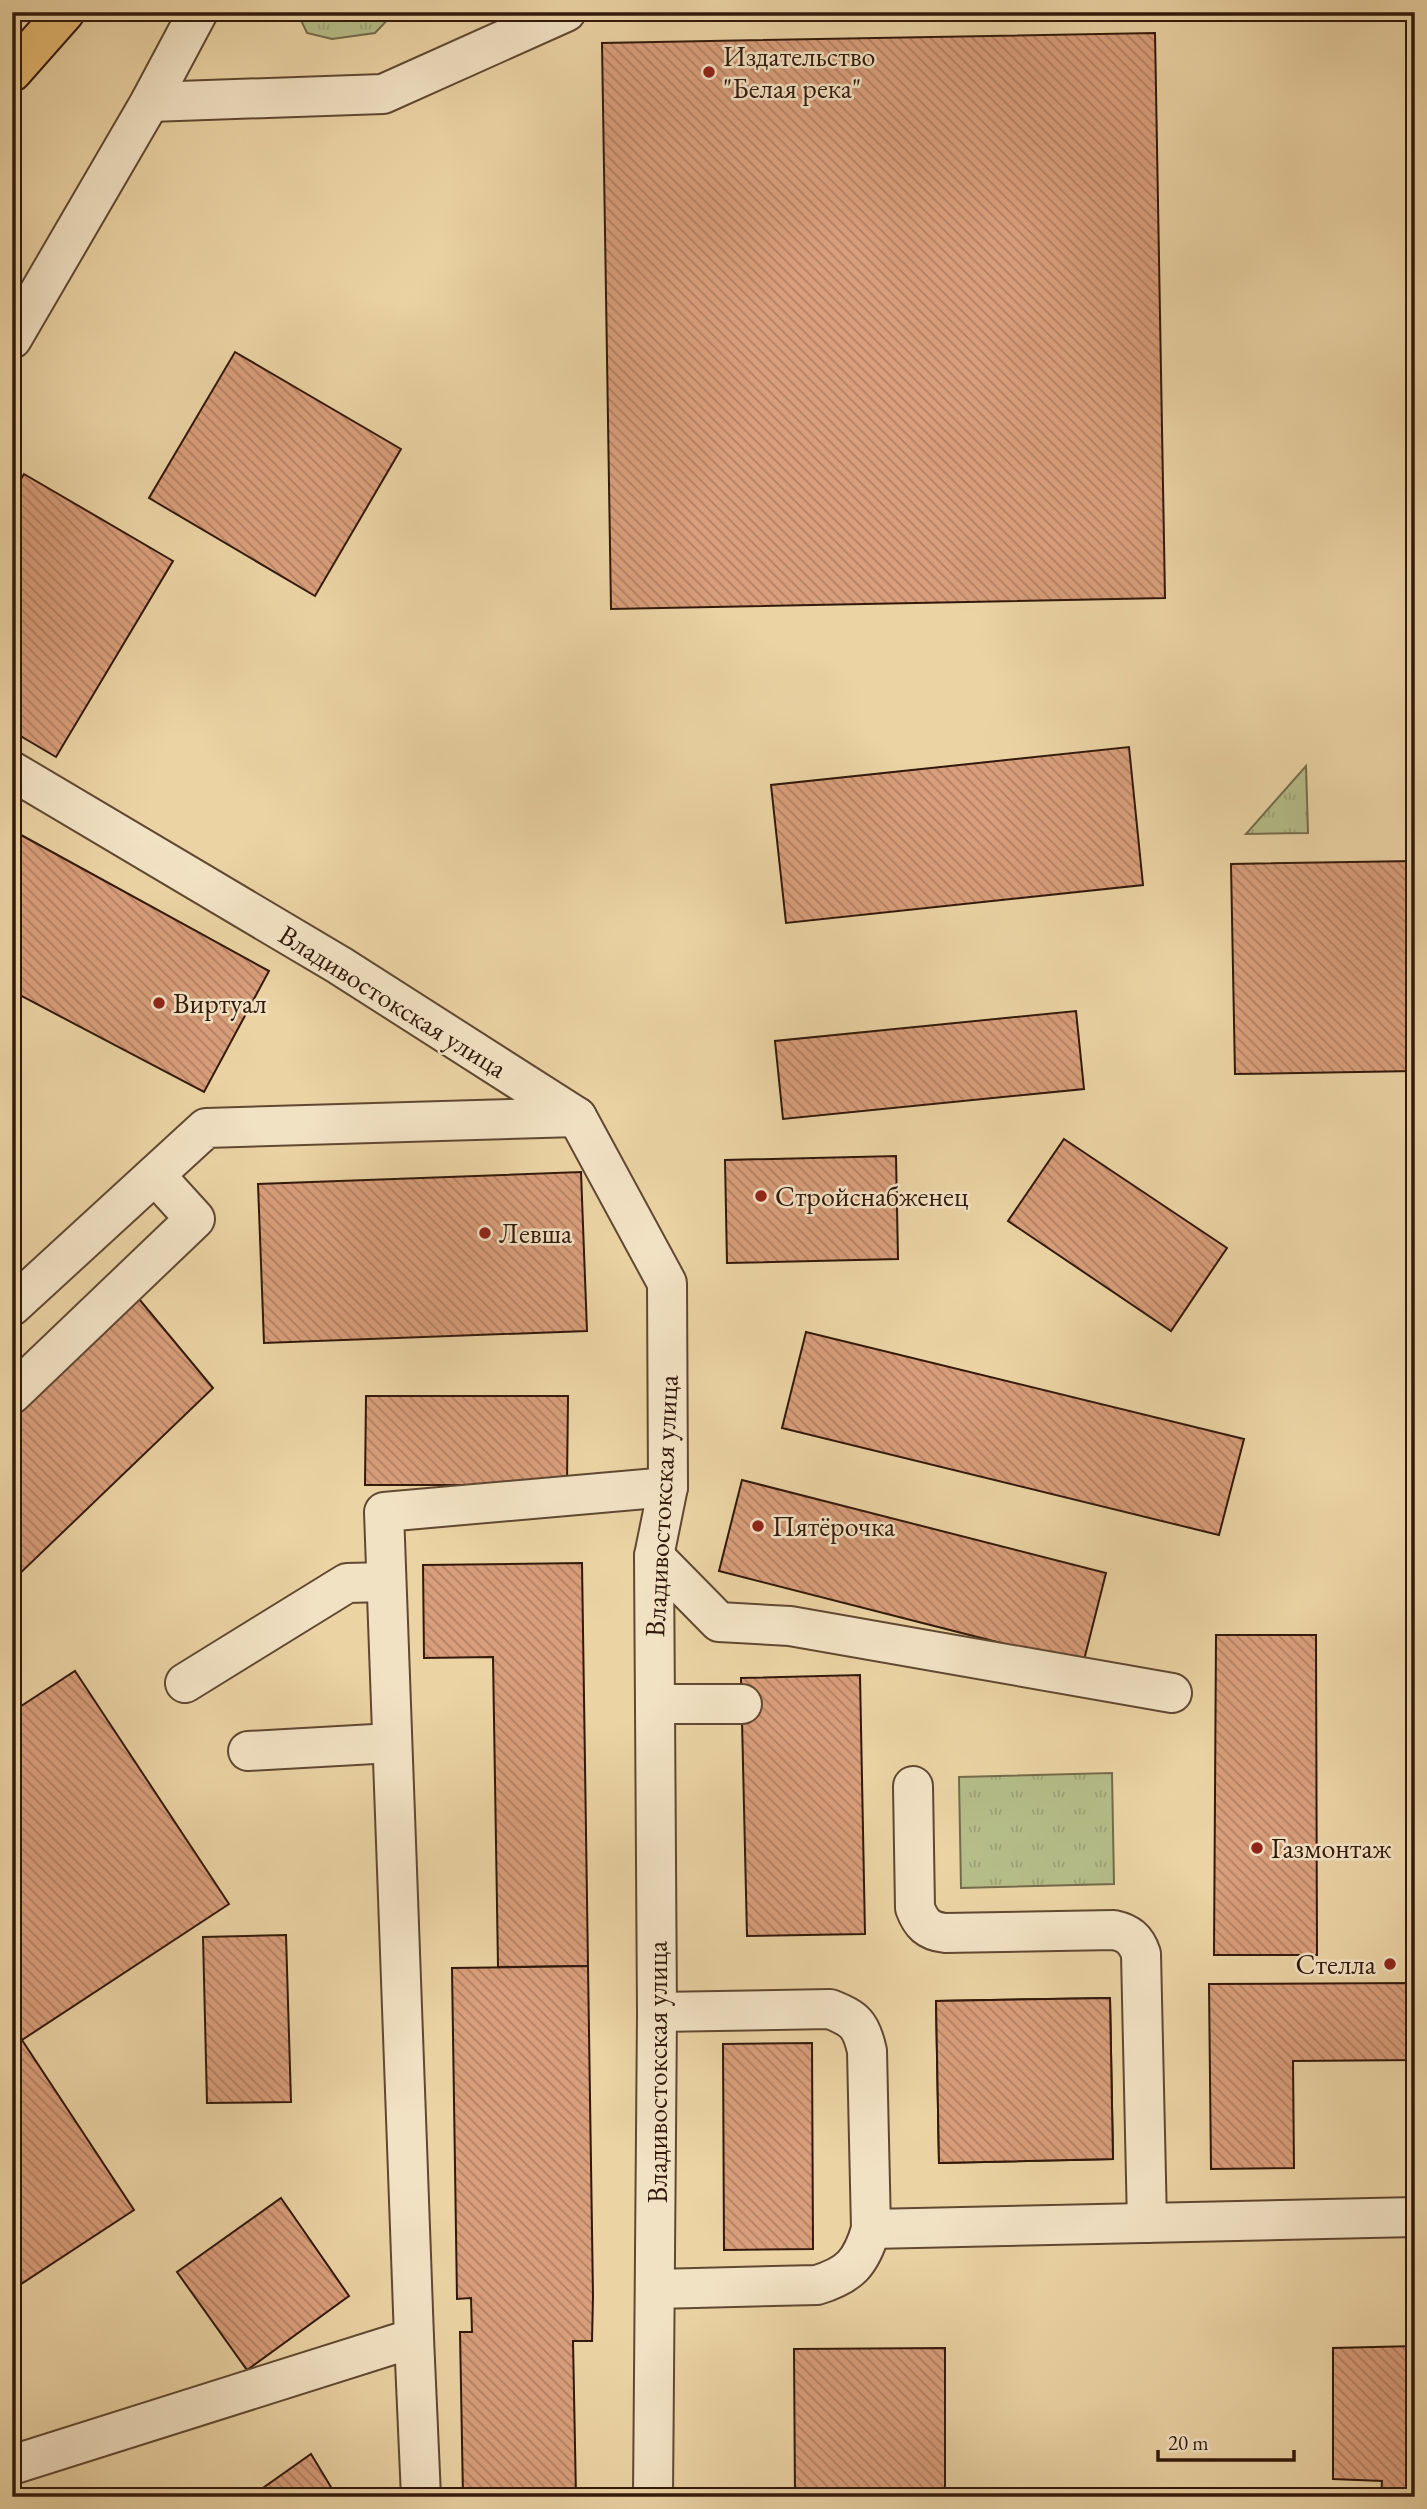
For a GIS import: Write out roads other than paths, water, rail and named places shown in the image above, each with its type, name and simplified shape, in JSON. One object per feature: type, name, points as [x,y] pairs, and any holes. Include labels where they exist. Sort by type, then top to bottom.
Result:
[{"type":"main road","points":[[12,72],[65,12]]},
{"type":"street","points":[[12,339],[150,102],[198,12]]},
{"type":"street","points":[[150,102],[383,94],[566,12]]},
{"type":"street","name":"Владивостокская улица","points":[[12,771],[339,965],[577,1116],[667,1283],[668,1487],[654,1556],[657,2012],[653,2497]]},
{"type":"street","points":[[12,1306],[206,1128],[577,1116]]},
{"type":"street","points":[[12,1394],[195,1219],[155,1175]]},
{"type":"street","points":[[421,2497],[384,1512],[668,1487]]},
{"type":"street","points":[[654,1556],[719,1622],[790,1626],[1172,1693]]},
{"type":"street","points":[[185,1684],[347,1583],[386,1582]]},
{"type":"street","points":[[655,1704],[741,1704]]},
{"type":"street","points":[[248,1751],[392,1742]]},
{"type":"street","points":[[913,1786],[915,1908],[919,1920],[926,1927],[945,1933],[1114,1930],[1125,1933],[1138,1945],[1142,1965],[1147,2223]]},
{"type":"street","points":[[656,2289],[817,2285],[838,2278],[854,2266],[865,2249],[871,2229],[867,2051],[857,2024],[830,2008],[657,2012]]},
{"type":"street","points":[[871,2229],[1415,2217]]},
{"type":"street","points":[[12,2465],[414,2339]]},
{"type":"place","name":"Издательство \"Белая река\"","points":[[709,72]]},
{"type":"place","name":"Виртуал","points":[[159,1003]]},
{"type":"place","name":"Стройснабженец","points":[[761,1196]]},
{"type":"place","name":"Левша","points":[[485,1233]]},
{"type":"place","name":"Пятёрочка","points":[[758,1526]]},
{"type":"place","name":"Газмонтаж","points":[[1257,1848]]},
{"type":"place","name":"Стелла","points":[[1390,1964]]}]
